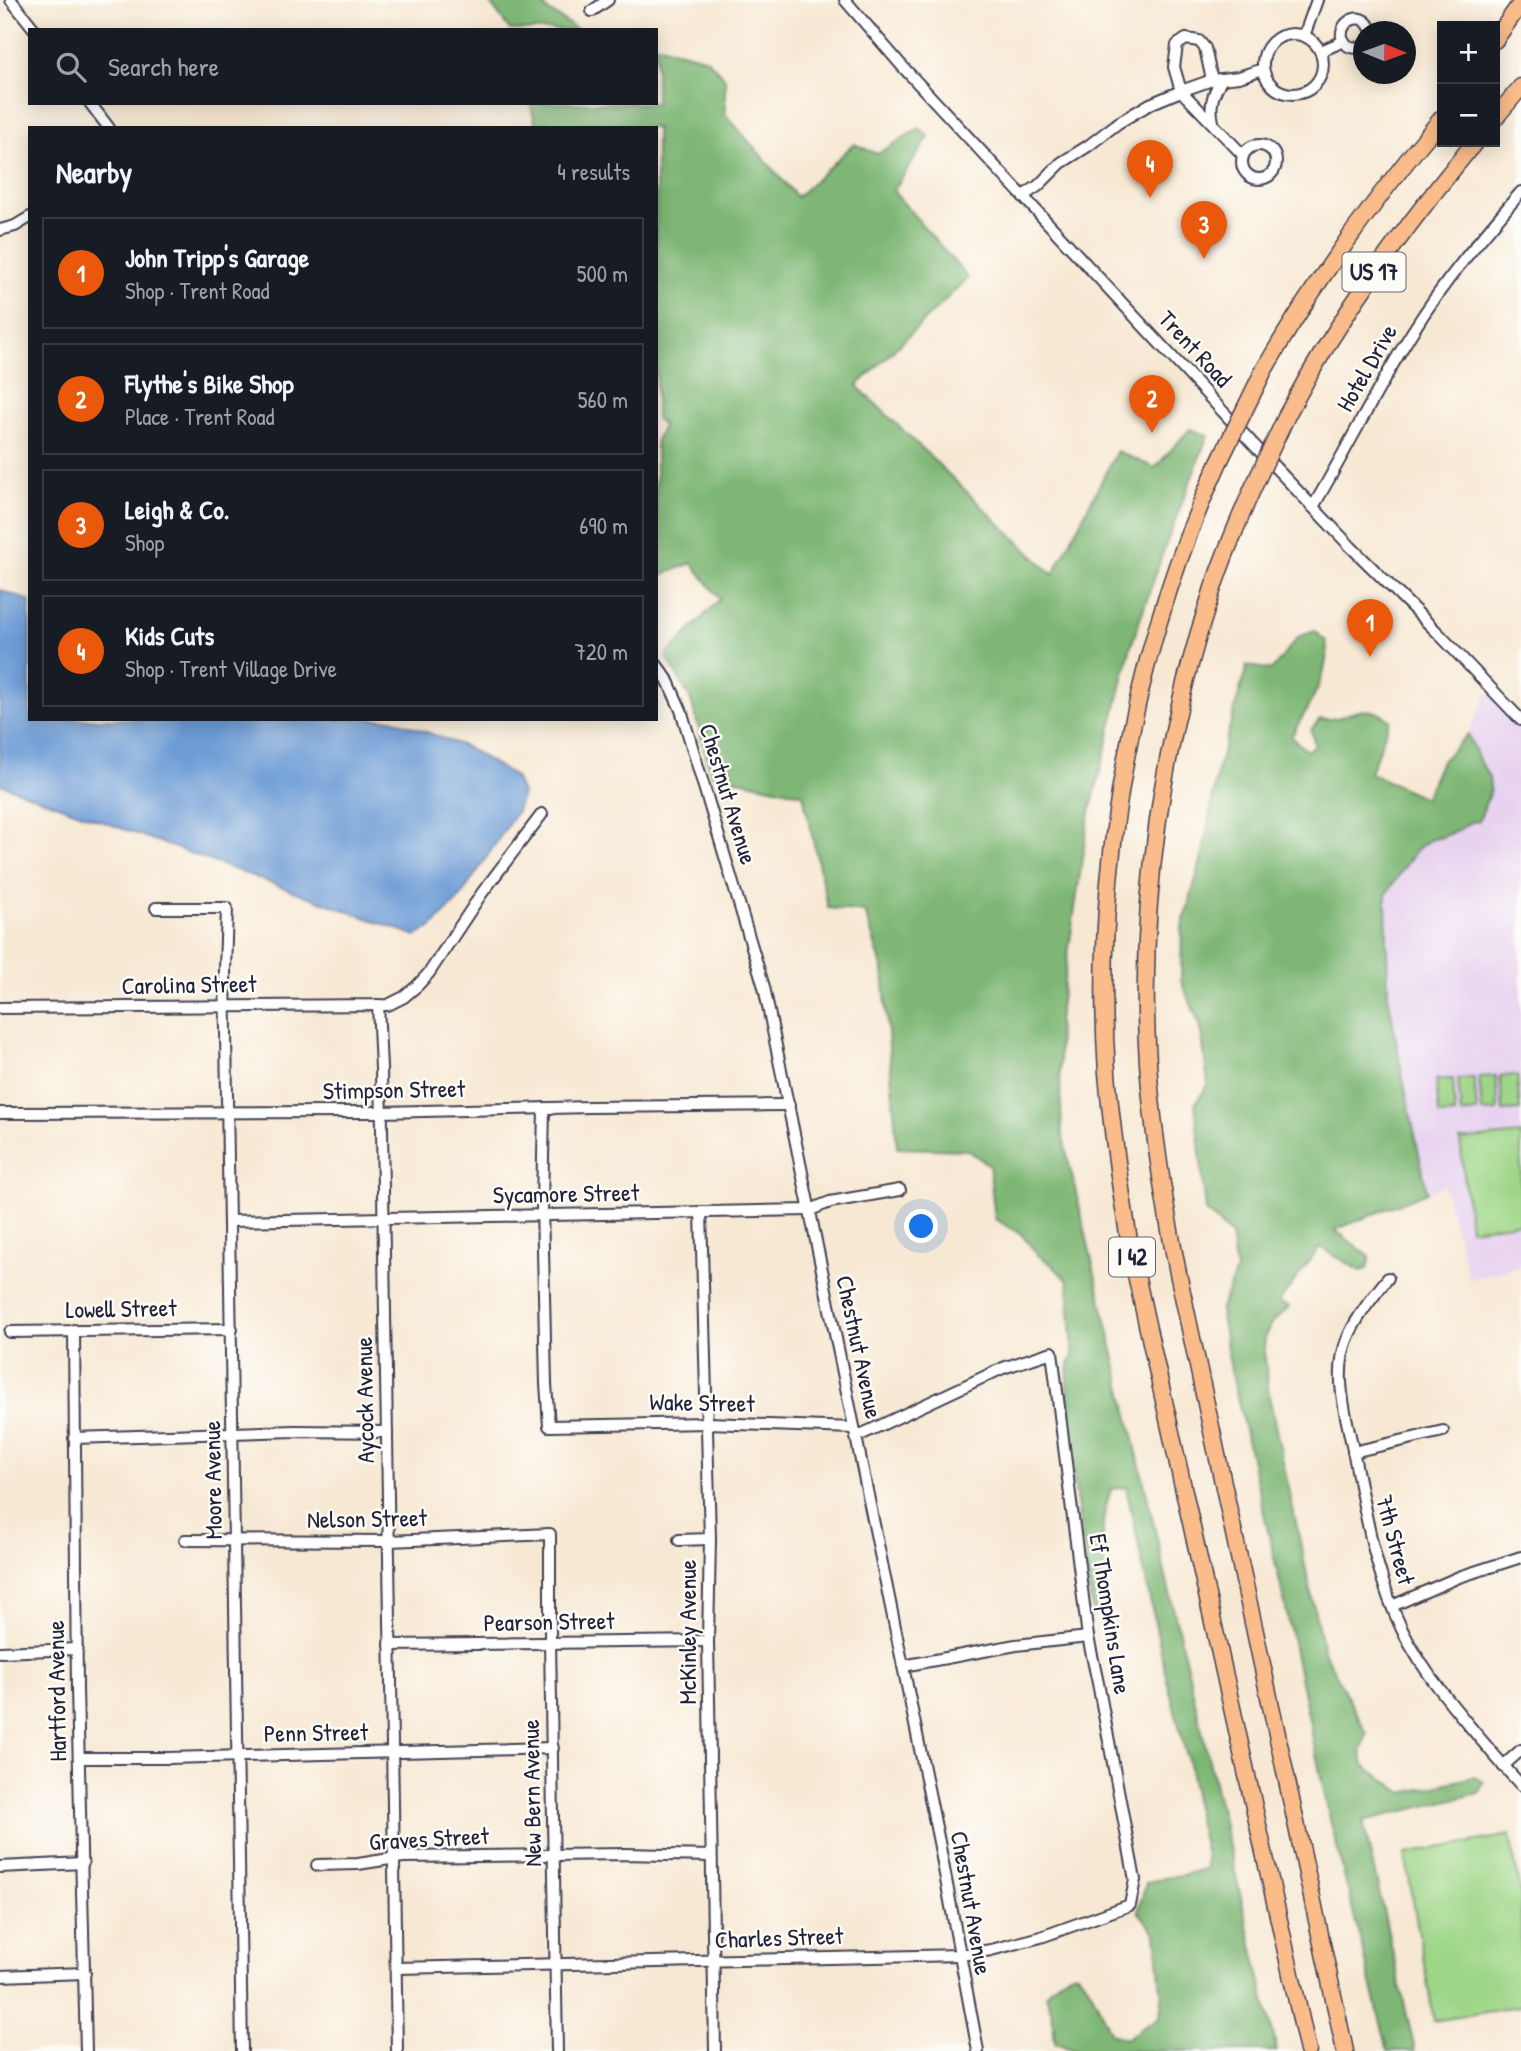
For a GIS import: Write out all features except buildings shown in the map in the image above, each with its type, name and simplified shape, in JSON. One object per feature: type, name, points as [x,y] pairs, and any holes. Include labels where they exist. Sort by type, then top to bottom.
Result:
[{"type":"highway","points":[[1500,35],[1521,12]]},
{"type":"highway","points":[[1500,45],[1521,12]]},
{"type":"highway","points":[[1500,112],[1521,87]]},
{"type":"highway","points":[[1500,125],[1521,103]]},
{"type":"highway","name":"I 42","points":[[1308,2051],[1131,1252],[1118,1173],[1107,1071],[1106,930],[1125,768],[1139,697],[1157,628],[1190,529],[1264,370],[1294,318],[1336,254],[1437,123]]},
{"type":"highway","name":"US 17","points":[[1345,2051],[1178,1273],[1159,1169],[1148,1061],[1146,1007],[1149,901],[1161,795],[1184,689],[1213,587],[1251,490],[1288,413],[1335,329],[1428,198],[1476,147]]},
{"type":"street","points":[[11,0],[33,28]]},
{"type":"street","points":[[592,11],[608,0]]},
{"type":"street","name":"Trent Road","points":[[845,0],[902,66],[1312,507],[1521,720]]},
{"type":"street","points":[[1304,36],[1317,0]]},
{"type":"street","points":[[1353,47],[1344,41],[1344,26],[1356,18],[1366,21]]},
{"type":"street","points":[[1296,34],[1304,36],[1311,39],[1321,51],[1323,71],[1318,81],[1302,93],[1282,92],[1273,87],[1267,79],[1263,69],[1265,51],[1278,38],[1296,34]]},
{"type":"street","points":[[1214,124],[1210,112],[1217,80],[1205,48],[1199,41],[1186,39],[1177,45],[1174,67],[1181,91],[1243,155]]},
{"type":"street","points":[[1321,51],[1344,41]]},
{"type":"street","points":[[1023,196],[1038,186],[1061,163],[1150,104],[1181,91],[1263,69]]},
{"type":"street","points":[[92,105],[107,126]]},
{"type":"street","name":"Hotel Drive","points":[[1312,507],[1414,329],[1454,274],[1521,192]]},
{"type":"street","points":[[0,230],[15,226],[28,218]]},
{"type":"street","name":"Chestnut Avenue","points":[[658,667],[667,679],[681,710],[764,987],[903,1666],[978,2051]]},
{"type":"street","points":[[378,1005],[388,1005],[418,986],[482,893],[542,814]]},
{"type":"street","name":"Moore Avenue","points":[[156,908],[227,908],[225,970],[242,2051]]},
{"type":"street","name":"Carolina Street","points":[[0,1008],[378,1005]]},
{"type":"street","name":"Aycock Avenue","points":[[378,1005],[397,2051]]},
{"type":"street","name":"Stimpson Street","points":[[0,1113],[382,1112],[789,1105]]},
{"type":"street","points":[[542,1215],[544,1108]]},
{"type":"street","name":"Sycamore Street","points":[[230,1221],[810,1210],[830,1202],[900,1189]]},
{"type":"street","name":"McKinley Avenue","points":[[701,1212],[710,1539],[708,1642],[715,2051]]},
{"type":"street","name":"Wake Street","points":[[542,1215],[549,1426],[708,1423],[855,1432],[1003,1368],[1052,1352]]},
{"type":"street","name":"7th Street","points":[[1388,1278],[1346,1340],[1340,1367],[1341,1395],[1374,1551],[1392,1606],[1430,1678],[1521,1785]]},
{"type":"street","name":"Lowell Street","points":[[10,1332],[232,1329]]},
{"type":"street","name":"Hartford Avenue","points":[[74,1330],[77,1649],[86,2051]]},
{"type":"street","name":"Ef Thompkins Lane","points":[[1052,1352],[1088,1637],[1135,1880]]},
{"type":"street","points":[[74,1438],[295,1431],[387,1432]]},
{"type":"street","points":[[1353,1452],[1443,1431]]},
{"type":"street","name":"Nelson Street","points":[[185,1541],[389,1541],[550,1534]]},
{"type":"street","name":"New Bern Avenue","points":[[550,1534],[557,2051]]},
{"type":"street","points":[[679,1540],[710,1539]]},
{"type":"street","points":[[1392,1606],[1459,1577],[1521,1557]]},
{"type":"street","points":[[903,1666],[1005,1646],[1088,1637]]},
{"type":"street","name":"Pearson Street","points":[[390,1645],[708,1642]]},
{"type":"street","points":[[0,1652],[77,1649]]},
{"type":"street","name":"Penn Street","points":[[80,1758],[553,1748]]},
{"type":"street","points":[[1503,1766],[1521,1750]]},
{"type":"street","name":"Graves Street","points":[[317,1865],[358,1864],[394,1858],[711,1856]]},
{"type":"street","points":[[0,1867],[83,1863]]},
{"type":"street","name":"Charles Street","points":[[397,1968],[961,1955],[1041,1937],[1130,1906],[1135,1880]]},
{"type":"street","points":[[0,1976],[85,1973]]},
{"type":"shaded area","points":[[1488,692],[1521,726],[1521,1267],[1469,1279],[1444,1186],[1427,1192],[1417,1148],[1388,995],[1386,894],[1417,849],[1429,840],[1457,831],[1470,822],[1488,775],[1468,734]]},
{"type":"green space","points":[[488,0],[541,0],[546,9],[575,28],[509,28]]},
{"type":"green space","points":[[658,46],[707,59],[725,78],[725,114],[797,197],[854,144],[877,154],[920,128],[929,137],[893,191],[968,278],[857,386],[1053,575],[1117,451],[1155,468],[1190,429],[1208,435],[1163,552],[1131,646],[1088,821],[1058,1021],[1062,1133],[1277,2051],[1074,2051],[1055,2042],[1052,2012],[1046,1996],[1058,1981],[1075,1972],[1091,1991],[1111,2034],[1125,2039],[1159,2017],[1162,2003],[1156,1934],[1138,1911],[1146,1883],[1206,1868],[1190,1768],[1168,1684],[1126,1487],[1111,1489],[1105,1509],[1104,1580],[1099,1604],[1093,1616],[1073,1474],[1067,1382],[1073,1355],[1068,1281],[1037,1254],[1022,1235],[995,1219],[989,1165],[967,1150],[897,1148],[883,970],[865,912],[828,908],[803,794],[711,774],[691,700],[666,656],[720,599],[692,563],[658,576],[658,436],[663,426],[658,420],[658,126],[536,126],[531,105],[658,105]]},
{"type":"green space","points":[[1314,631],[1326,641],[1325,667],[1316,691],[1291,737],[1307,751],[1315,745],[1311,730],[1320,719],[1362,710],[1380,713],[1390,720],[1370,773],[1425,798],[1440,763],[1468,734],[1489,777],[1490,791],[1479,821],[1470,822],[1457,831],[1429,840],[1417,849],[1386,894],[1388,995],[1427,1192],[1335,1230],[1370,1257],[1367,1269],[1360,1271],[1320,1247],[1279,1302],[1289,1307],[1271,1324],[1265,1336],[1264,1349],[1269,1396],[1323,1650],[1367,1734],[1361,1752],[1364,1765],[1403,1793],[1474,1777],[1484,1782],[1479,1793],[1363,1821],[1415,2051],[1388,2051],[1328,1811],[1286,1609],[1231,1370],[1220,1310],[1236,1271],[1231,1235],[1206,1211],[1195,1104],[1208,1085],[1201,1027],[1181,981],[1182,927],[1202,858],[1218,768],[1247,666],[1272,670],[1298,637]]},
{"type":"green space","points":[[1517,1075],[1520,1110],[1503,1111],[1500,1076]]},
{"type":"green space","points":[[1496,1076],[1498,1111],[1482,1112],[1479,1077]]},
{"type":"green space","points":[[1474,1078],[1477,1112],[1461,1114],[1458,1079]]},
{"type":"green space","points":[[1453,1079],[1455,1114],[1439,1115],[1436,1080]]},
{"type":"green space","points":[[1521,1134],[1521,1223],[1470,1229],[1460,1140]]},
{"type":"green space","points":[[1510,1835],[1521,1897],[1521,2006],[1434,2021],[1405,1854]]},
{"type":"water","points":[[0,590],[28,600],[28,721],[397,721],[466,747],[515,777],[522,793],[517,811],[459,899],[432,927],[416,936],[0,784]]},
{"type":"place","name":"Kids Cuts","points":[[1150,198]]},
{"type":"place","name":"Leigh & Co.","points":[[1204,259]]},
{"type":"place","name":"Flythe's Bike Shop","points":[[1152,433]]},
{"type":"place","name":"John Tripp's Garage","points":[[1370,657]]}]
